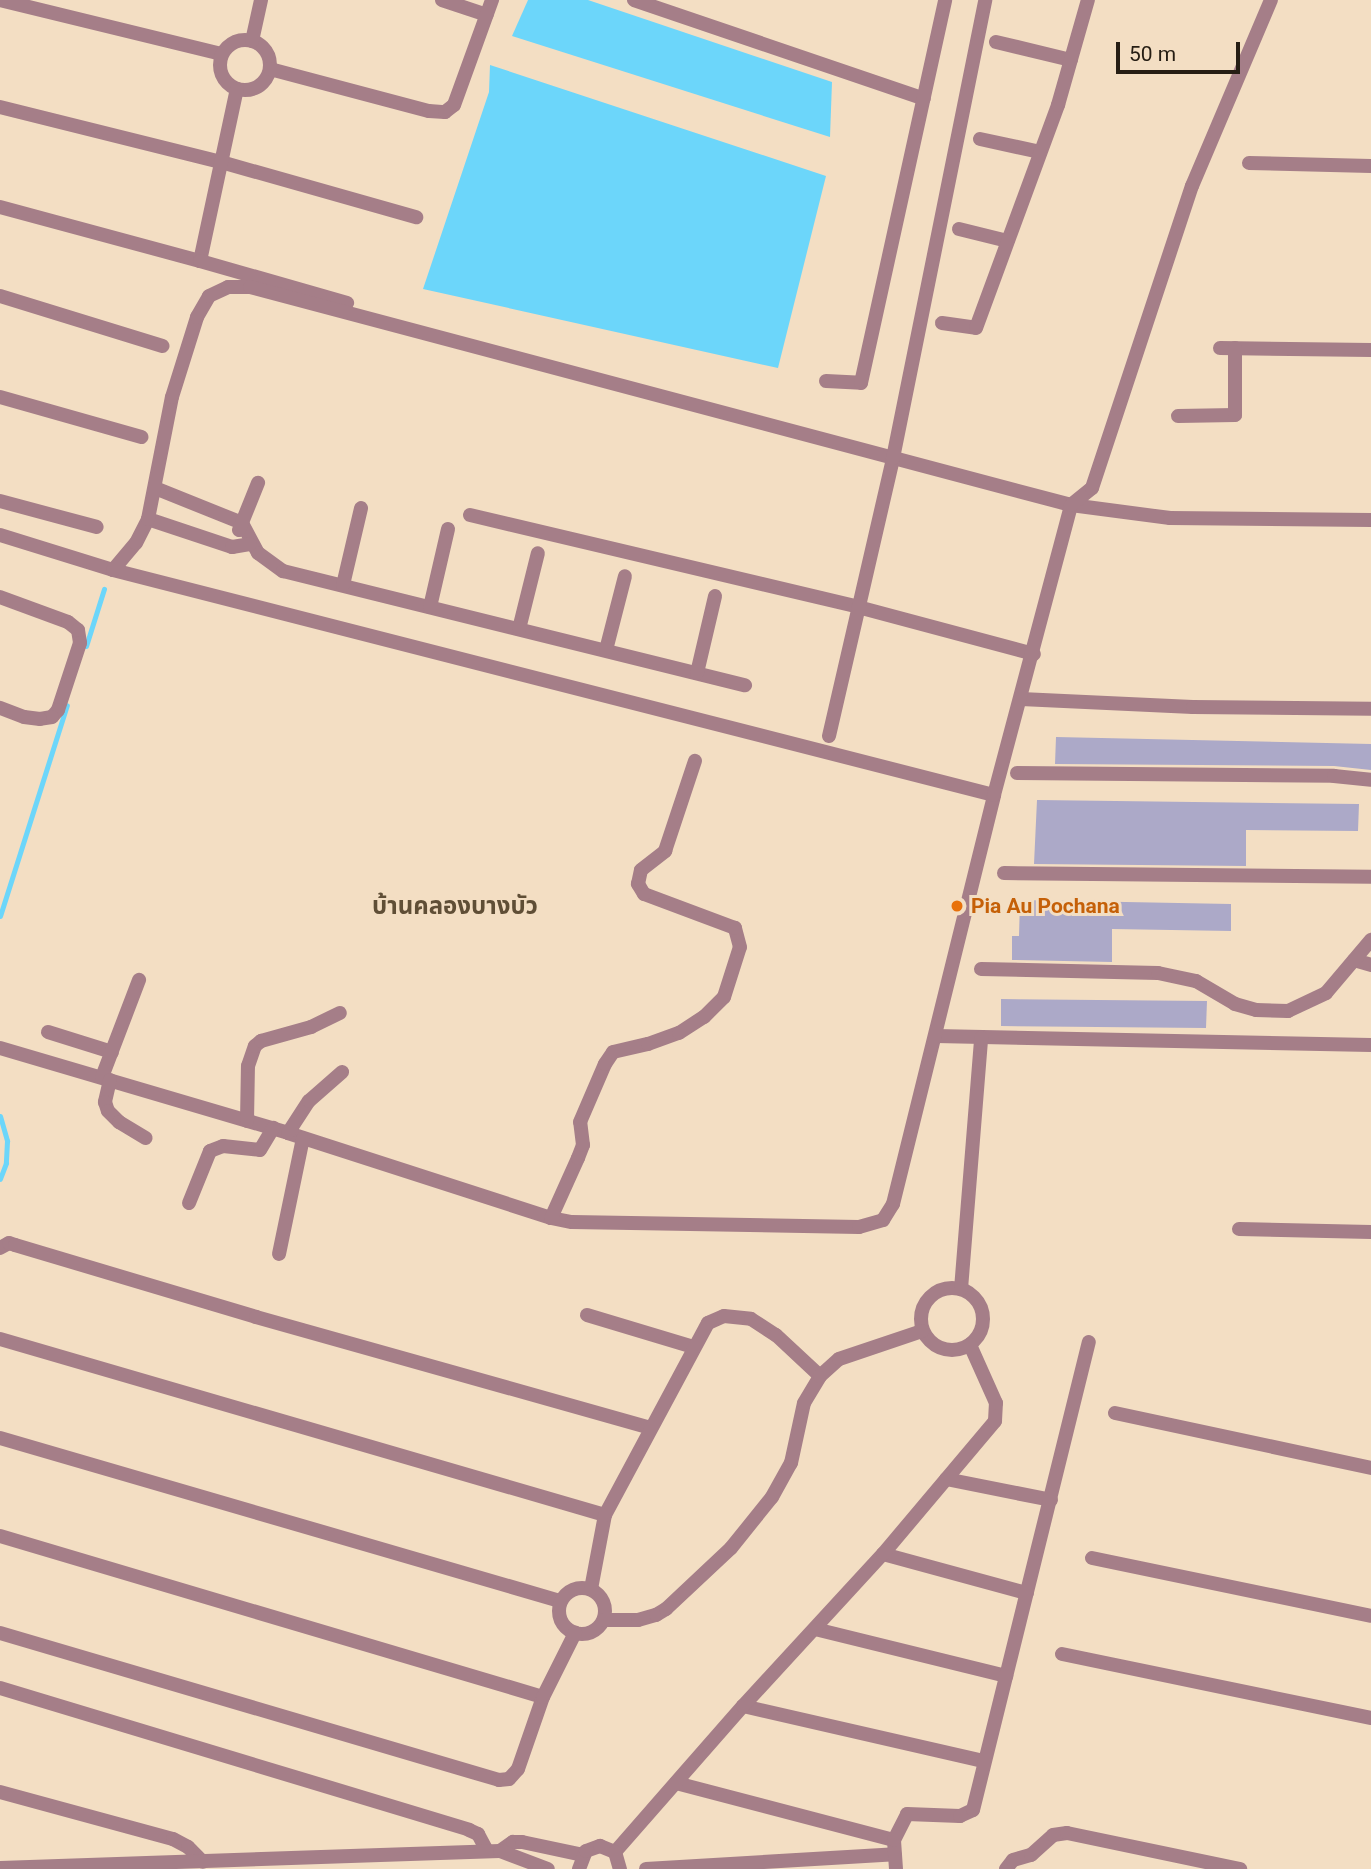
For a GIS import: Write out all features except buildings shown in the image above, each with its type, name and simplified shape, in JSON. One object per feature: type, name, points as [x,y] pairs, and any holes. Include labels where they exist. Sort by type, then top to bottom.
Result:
[{"type":"street","points":[[0,0],[222,54]]},
{"type":"street","points":[[251,41],[261,0]]},
{"type":"street","points":[[442,0],[486,15]]},
{"type":"street","points":[[270,69],[429,111],[444,112],[454,105],[492,0]]},
{"type":"street","points":[[634,0],[924,99]]},
{"type":"street","points":[[826,381],[861,383],[945,0]]},
{"type":"street","points":[[829,736],[893,458],[985,0]]},
{"type":"street","points":[[942,323],[975,328],[1041,152],[1088,0]]},
{"type":"street","points":[[0,1048],[303,1138],[551,1218],[572,1222],[859,1227],[883,1220],[893,1204],[994,795],[1034,654],[1071,505],[1092,488],[1192,186],[1270,0]]},
{"type":"street","points":[[251,41],[259,44],[268,55],[270,69],[264,82],[251,89],[237,89],[225,81],[220,68],[222,54],[232,43],[251,41]]},
{"type":"street","points":[[996,42],[1071,60]]},
{"type":"street","points":[[200,261],[237,89]]},
{"type":"street","points":[[0,107],[221,162],[416,217]]},
{"type":"street","points":[[980,139],[1041,152]]},
{"type":"street","points":[[1249,163],[1371,166]]},
{"type":"street","points":[[0,207],[382,313]]},
{"type":"street","points":[[959,229],[1008,241]]},
{"type":"street","points":[[113,570],[136,543],[148,519],[172,397],[197,317],[209,296],[228,287],[250,287],[1071,505],[1170,518],[1371,520]]},
{"type":"street","points":[[0,296],[163,346]]},
{"type":"street","points":[[1178,416],[1235,415],[1228,348],[1371,350]]},
{"type":"street","points":[[0,397],[141,437]]},
{"type":"street","points":[[232,547],[258,483]]},
{"type":"street","points":[[155,488],[242,523],[250,544],[274,567],[745,685]]},
{"type":"street","points":[[0,501],[97,527]]},
{"type":"street","points":[[343,585],[361,508]]},
{"type":"street","points":[[470,515],[858,607],[1034,654]]},
{"type":"street","points":[[148,519],[232,547],[250,544]]},
{"type":"street","points":[[430,607],[448,528]]},
{"type":"street","points":[[0,535],[113,570],[994,795]]},
{"type":"street","points":[[519,629],[538,553]]},
{"type":"street","points":[[606,650],[625,576]]},
{"type":"street","points":[[698,673],[715,596]]},
{"type":"street","points":[[0,597],[68,622],[78,630],[80,643],[58,710],[52,717],[24,717],[0,708]]},
{"type":"street","points":[[1021,699],[1193,707],[1371,709]]},
{"type":"street","points":[[551,1218],[583,1145],[580,1122],[605,1063],[613,1052],[679,1033],[704,1017],[724,997],[740,947],[735,928],[644,894],[638,884],[640,870],[665,851],[695,761]]},
{"type":"street","points":[[1017,773],[1334,776],[1371,780]]},
{"type":"street","points":[[1004,873],[1371,877]]},
{"type":"street","points":[[981,970],[1158,973],[1196,981],[1235,1004],[1256,1010],[1279,1012],[1308,1004],[1326,993],[1371,940]]},
{"type":"street","points":[[1354,960],[1371,965]]},
{"type":"street","points":[[139,980],[112,1052],[106,1078],[105,1101],[108,1111],[119,1122],[146,1138]]},
{"type":"street","points":[[247,1121],[247,1066],[255,1046],[261,1041],[311,1027],[340,1013]]},
{"type":"street","points":[[48,1032],[112,1052]]},
{"type":"street","points":[[936,1037],[1371,1045]]},
{"type":"street","points":[[961,1289],[981,1038]]},
{"type":"street","points":[[189,1203],[209,1151],[223,1146],[260,1150],[342,1072]]},
{"type":"street","points":[[279,1254],[303,1138]]},
{"type":"street","points":[[1239,1229],[1371,1232]]},
{"type":"street","points":[[0,1248],[9,1243],[15,1244],[256,1317],[651,1428]]},
{"type":"street","points":[[941,1289],[961,1289],[970,1293],[982,1309],[982,1329],[970,1345],[961,1349],[943,1349],[927,1339],[922,1331],[920,1321],[925,1301],[941,1289]]},
{"type":"street","points":[[587,1315],[694,1347]]},
{"type":"street","points":[[590,1589],[605,1515],[708,1323],[724,1316],[751,1319],[776,1335],[820,1376]]},
{"type":"street","points":[[560,1601],[561,1620],[575,1633],[592,1632],[604,1620],[638,1620],[666,1609],[731,1548],[772,1497],[791,1463],[804,1403],[820,1376],[839,1359],[922,1331]]},
{"type":"street","points":[[0,1339],[605,1515]]},
{"type":"street","points":[[895,1854],[903,1818],[912,1812],[960,1816],[973,1810],[1089,1342]]},
{"type":"street","points":[[615,1852],[743,1706],[883,1554],[998,1414],[996,1403],[970,1345]]},
{"type":"street","points":[[1115,1413],[1371,1468]]},
{"type":"street","points":[[0,1438],[560,1601]]},
{"type":"street","points":[[946,1479],[1051,1500]]},
{"type":"street","points":[[0,1536],[544,1697]]},
{"type":"street","points":[[883,1554],[1027,1593]]},
{"type":"street","points":[[1092,1558],[1371,1616]]},
{"type":"street","points":[[560,1601],[573,1589],[590,1589],[604,1602],[604,1620]]},
{"type":"street","points":[[815,1629],[1006,1676]]},
{"type":"street","points":[[0,1633],[499,1780],[509,1779],[518,1769],[544,1697],[575,1633]]},
{"type":"street","points":[[1062,1654],[1371,1718]]},
{"type":"street","points":[[0,1688],[469,1830],[478,1835],[493,1851]]},
{"type":"street","points":[[743,1706],[984,1761]]},
{"type":"street","points":[[676,1783],[895,1854]]},
{"type":"street","points":[[0,1792],[173,1839],[188,1847],[203,1862]]},
{"type":"street","points":[[1006,1869],[1013,1860],[1031,1862],[1053,1835],[1068,1833],[1240,1869]]},
{"type":"street","points":[[493,1851],[513,1842],[522,1842],[581,1862],[595,1846],[606,1847],[615,1852],[620,1869]]},
{"type":"street","points":[[0,1868],[493,1851],[548,1869]]},
{"type":"street","points":[[646,1869],[895,1854]]},
{"type":"water","points":[[528,0],[588,0],[832,82],[830,137],[512,36]]},
{"type":"water","points":[[490,65],[826,176],[778,368],[423,289],[489,92]]},
{"type":"waterway","points":[[86,646],[104,589]]},
{"type":"waterway","points":[[0,916],[67,705]]},
{"type":"waterway","points":[[0,1116],[7,1141],[6,1163],[0,1179]]},
{"type":"place","name":"Pia Au Pochana","points":[[957,906]]},
{"type":"district","name":"บ้านคลองบางบัว","points":[[455,907]]}]
